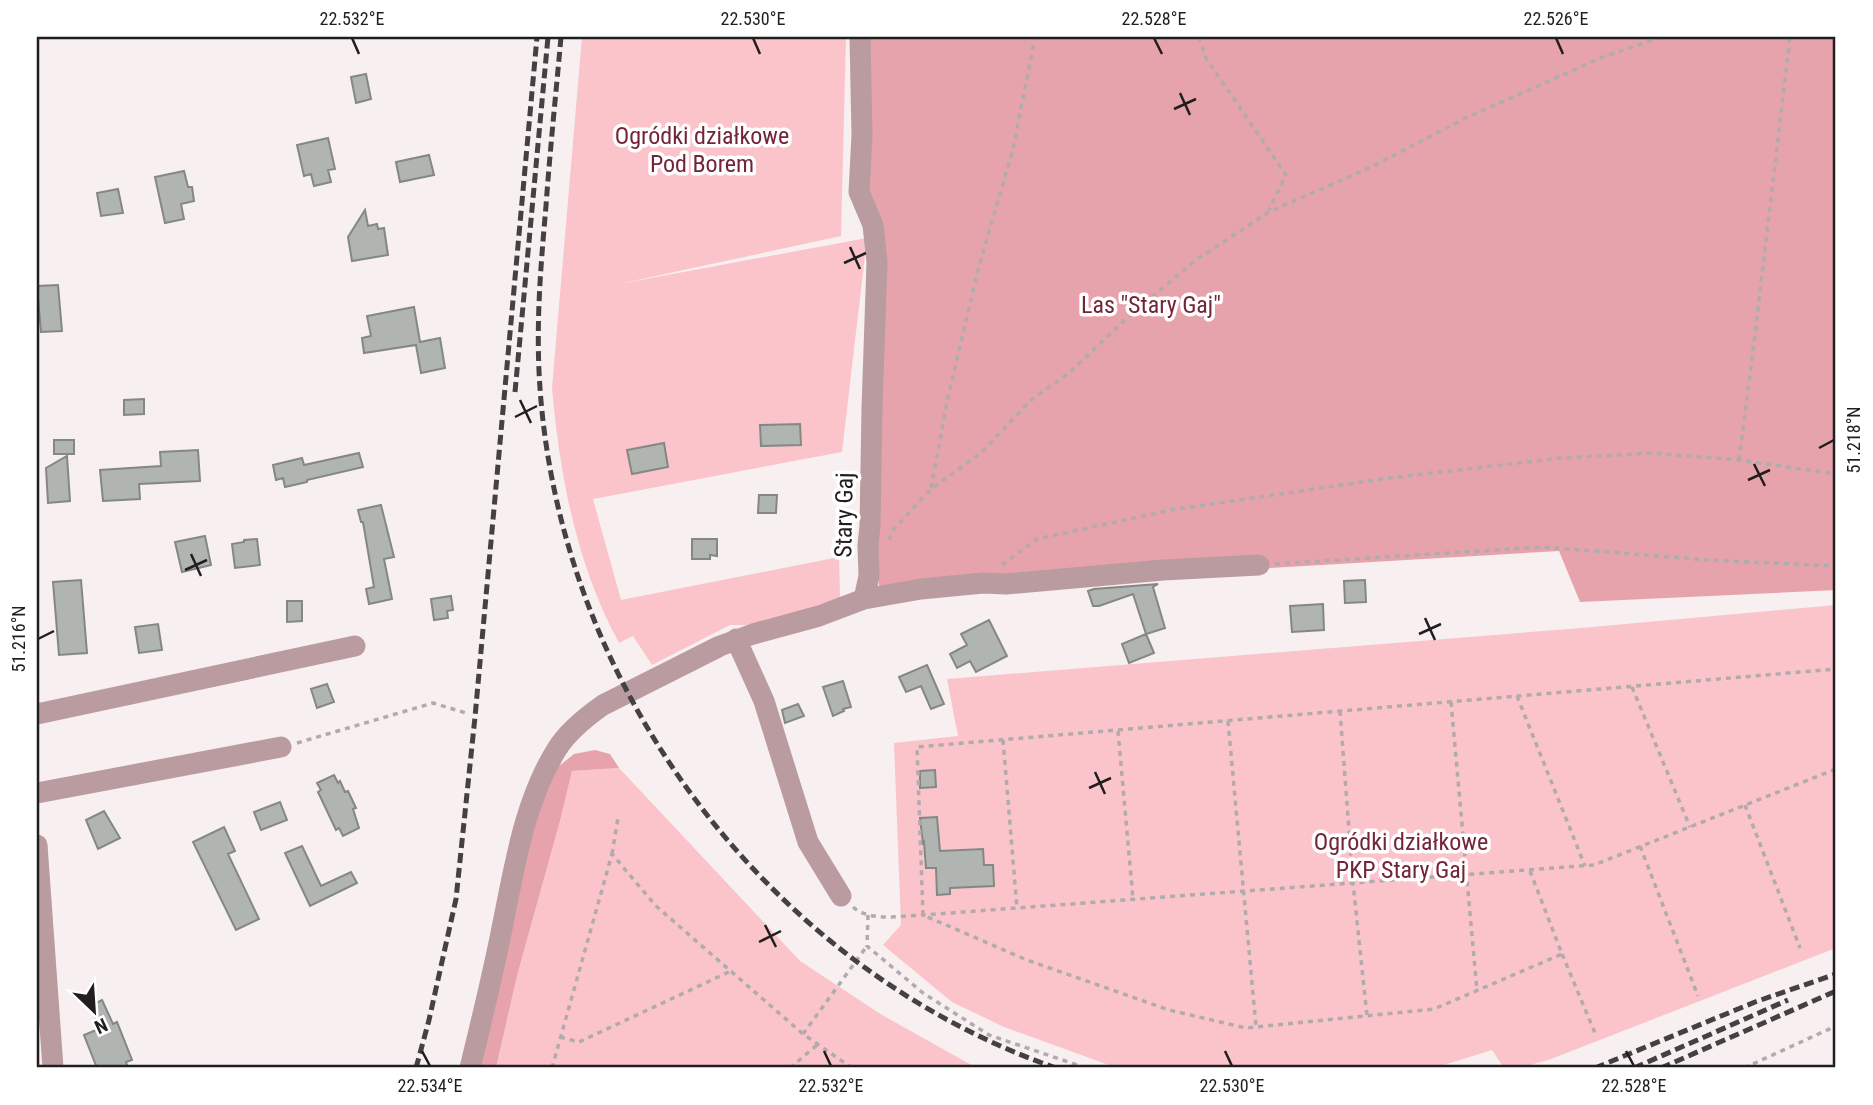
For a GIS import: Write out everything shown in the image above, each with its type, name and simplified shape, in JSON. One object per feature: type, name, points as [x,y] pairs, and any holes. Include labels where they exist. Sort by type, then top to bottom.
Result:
[{"type":"street","name":"Stary Gaj","points":[[860,37],[862,135],[859,192],[873,225],[877,262],[869,576],[863,599]]},
{"type":"street","points":[[470,1068],[520,840],[538,786],[558,747],[588,715],[603,705],[736,639],[863,599],[982,583],[1006,584],[1163,570],[1259,565]]},
{"type":"street","points":[[736,639],[764,701],[808,842],[841,896]]},
{"type":"street","points":[[37,714],[355,646]]},
{"type":"street","points":[[37,793],[281,747]]},
{"type":"street","points":[[37,845],[53,1068]]},
{"type":"path","points":[[931,489],[948,397],[978,270],[1013,149],[1035,37]]},
{"type":"path","points":[[1199,37],[1206,58],[1286,175],[1269,212]]},
{"type":"path","points":[[888,541],[894,529],[931,489],[981,453],[1030,401],[1070,372],[1129,316],[1196,260],[1269,212],[1371,167],[1468,117],[1603,57],[1662,37]]},
{"type":"path","points":[[1739,460],[1790,37]]},
{"type":"path","points":[[982,583],[999,566],[1037,539],[1171,510],[1389,478],[1562,458],[1652,453],[1739,460],[1836,474]]},
{"type":"path","points":[[1259,565],[1544,547],[1708,560],[1836,566]]},
{"type":"path","points":[[923,915],[916,747],[1836,669]]},
{"type":"path","points":[[1632,687],[1690,827]]},
{"type":"path","points":[[1517,696],[1585,866]]},
{"type":"path","points":[[1451,702],[1477,991]]},
{"type":"path","points":[[281,747],[433,703],[466,713]]},
{"type":"path","points":[[1340,711],[1353,883],[1367,1016]]},
{"type":"path","points":[[1228,721],[1256,1027]]},
{"type":"path","points":[[1118,730],[1133,899]]},
{"type":"path","points":[[1003,740],[1017,908]]},
{"type":"path","points":[[841,896],[861,914],[923,915],[1594,865],[1836,769]]},
{"type":"path","points":[[1745,805],[1800,948]]},
{"type":"path","points":[[552,1068],[612,854],[618,818]]},
{"type":"path","points":[[1640,846],[1698,996]]},
{"type":"path","points":[[612,854],[656,906],[803,1034],[852,1068]]},
{"type":"path","points":[[1530,871],[1595,1033]]},
{"type":"path","points":[[803,1034],[867,946],[868,915]]},
{"type":"path","points":[[923,915],[1027,960],[1168,1010],[1246,1028],[1434,1009],[1562,954]]},
{"type":"path","points":[[867,946],[923,992],[989,1035],[1086,1068]]},
{"type":"path","points":[[561,1037],[579,1042],[731,971]]},
{"type":"path","points":[[1744,1068],[1836,1026]]},
{"type":"path","points":[[790,1068],[817,1045]]},
{"type":"green space","name":"Ogródki działkowe Pod Borem","points":[[582,37],[846,37],[841,236],[619,284],[867,238],[842,452],[593,499],[621,600],[839,557],[840,598],[786,616],[747,625],[730,625],[652,665],[633,636],[619,643],[604,613],[572,519],[555,421],[552,388]]},
{"type":"green space","name":"Las \"Stary Gaj\"","points":[[865,37],[1836,37],[1836,590],[1580,602],[1559,551],[879,587]]},
{"type":"green space","name":"Ogródki działkowe PKP Stary Gaj","points":[[1836,605],[1836,948],[1551,1059],[1520,1068],[1504,1068],[1492,1050],[1434,1068],[1117,1068],[1004,1027],[952,1002],[883,945],[901,925],[894,743],[958,736],[947,679]]},
{"type":"green space","points":[[595,750],[610,754],[619,768],[572,771],[517,976],[496,1068],[476,1068],[528,837],[554,770],[574,754]]},
{"type":"green space","points":[[619,768],[800,961],[882,1015],[977,1068],[496,1068],[517,976],[572,771]]},
{"type":"building","points":[[366,74],[371,99],[356,103],[351,77]]},
{"type":"building","points":[[328,138],[335,169],[328,170],[331,182],[314,186],[311,174],[304,176],[297,145]]},
{"type":"building","points":[[429,155],[434,175],[400,182],[396,162]]},
{"type":"building","points":[[184,171],[188,187],[192,187],[194,201],[181,204],[184,219],[165,223],[155,177]]},
{"type":"building","points":[[118,189],[123,213],[101,216],[97,193]]},
{"type":"building","points":[[365,210],[368,226],[377,224],[378,229],[384,228],[388,255],[352,261],[348,237]]},
{"type":"building","points":[[58,285],[62,331],[41,332],[37,286]]},
{"type":"building","points":[[414,307],[420,342],[440,338],[445,368],[421,373],[416,345],[364,353],[362,338],[371,336],[367,316]]},
{"type":"building","points":[[144,399],[144,414],[124,415],[124,400]]},
{"type":"building","points":[[800,424],[801,445],[761,446],[760,425]]},
{"type":"building","points":[[54,440],[74,440],[74,454],[54,454]]},
{"type":"building","points":[[664,443],[668,467],[632,474],[627,450]]},
{"type":"building","points":[[198,450],[200,481],[139,484],[140,499],[103,501],[100,470],[161,466],[160,452]]},
{"type":"building","points":[[359,453],[363,467],[285,487],[283,478],[276,480],[273,465],[302,458],[304,465]]},
{"type":"building","points":[[67,456],[70,501],[48,503],[46,468]]},
{"type":"building","points":[[759,495],[777,495],[776,513],[758,513]]},
{"type":"building","points":[[381,505],[394,557],[384,559],[392,599],[369,604],[366,589],[374,587],[363,522],[358,510]]},
{"type":"building","points":[[205,536],[211,565],[182,572],[175,542]]},
{"type":"building","points":[[257,539],[260,565],[235,568],[232,544]]},
{"type":"building","points":[[692,539],[717,539],[717,556],[710,555],[710,559],[692,559]]},
{"type":"building","points":[[81,580],[87,653],[59,655],[53,582]]},
{"type":"building","points":[[1365,580],[1366,602],[1345,603],[1344,581]]},
{"type":"building","points":[[1158,584],[1153,587],[1165,628],[1146,634],[1133,594],[1093,606],[1088,591]]},
{"type":"building","points":[[451,596],[453,610],[447,611],[448,618],[434,620],[431,599]]},
{"type":"building","points":[[287,601],[302,601],[302,621],[287,622]]},
{"type":"building","points":[[1323,604],[1324,630],[1292,632],[1290,606]]},
{"type":"building","points":[[989,620],[1007,656],[976,672],[970,661],[957,668],[950,654],[967,645],[961,634]]},
{"type":"building","points":[[158,624],[162,650],[139,653],[135,627]]},
{"type":"building","points":[[1146,634],[1154,653],[1129,663],[1122,644]]},
{"type":"building","points":[[927,665],[944,704],[931,709],[921,686],[906,692],[899,677]]},
{"type":"building","points":[[843,681],[851,707],[833,716],[823,687]]},
{"type":"building","points":[[327,684],[334,702],[317,708],[311,689]]},
{"type":"building","points":[[798,704],[804,716],[785,723],[782,710]]},
{"type":"building","points":[[935,770],[936,787],[920,788],[920,771]]},
{"type":"building","points":[[334,775],[345,792],[348,791],[356,808],[353,809],[359,828],[343,836],[339,828],[336,830],[318,792],[321,790],[317,783]]},
{"type":"building","points":[[280,802],[287,820],[261,830],[254,812]]},
{"type":"building","points":[[104,811],[120,838],[98,849],[86,820]]},
{"type":"building","points":[[937,817],[940,851],[983,849],[984,865],[993,865],[994,886],[950,888],[950,894],[937,895],[936,868],[926,868],[920,818]]},
{"type":"building","points":[[224,827],[235,851],[228,854],[259,919],[236,930],[193,842]]},
{"type":"building","points":[[302,846],[321,886],[351,872],[357,883],[310,906],[285,853]]},
{"type":"building","points":[[102,1000],[113,1024],[117,1022],[132,1060],[126,1062],[128,1068],[97,1068],[84,1035],[101,1028],[90,1006]]},
{"type":"railway","points":[[416,1068],[456,899],[537,37]]},
{"type":"railway","points":[[515,392],[548,37]]},
{"type":"railway","points":[[561,37],[540,280],[538,328],[541,401],[559,511],[593,617],[641,717],[702,809],[776,892],[860,964],[954,1023],[1056,1068]]},
{"type":"railway","points":[[1595,1068],[1755,1002],[1836,974]]},
{"type":"railway","points":[[1661,1068],[1836,991]]},
{"type":"railway","points":[[1634,1068],[1788,1000]]}]
